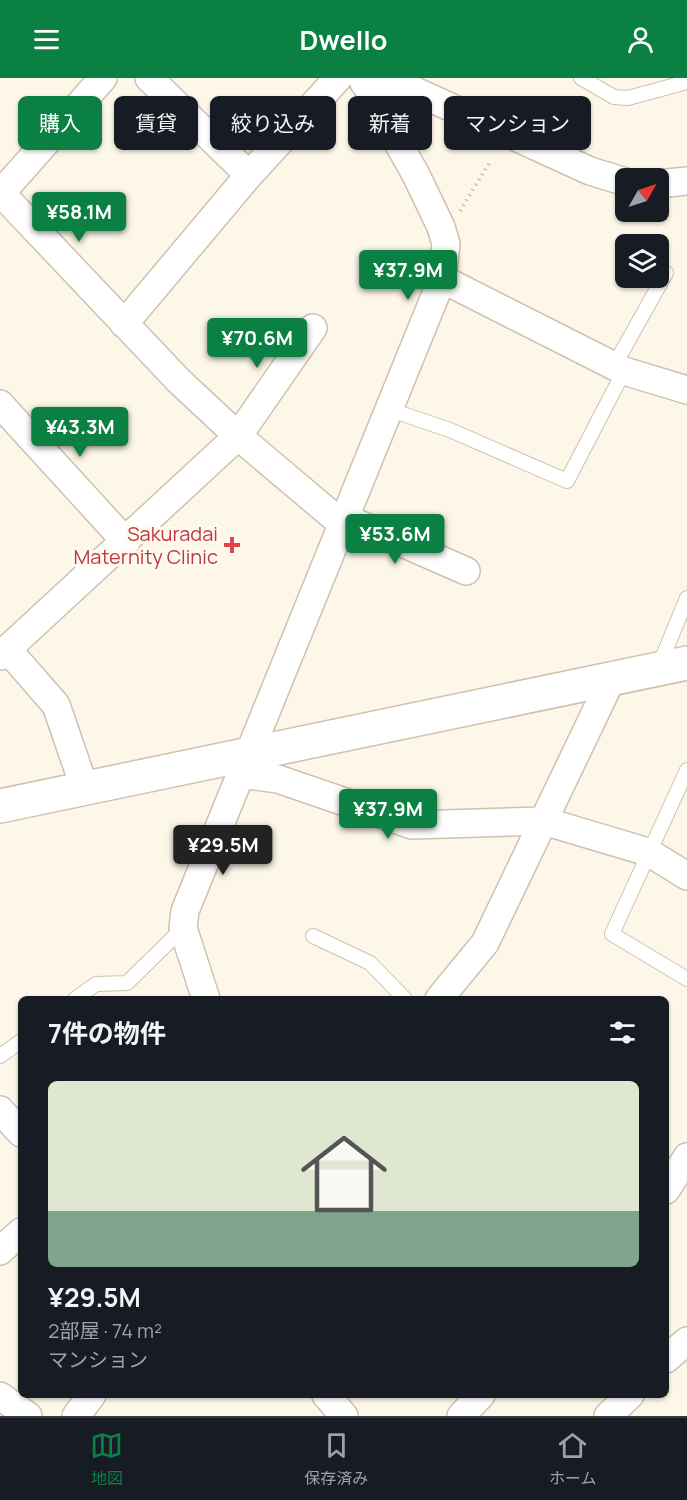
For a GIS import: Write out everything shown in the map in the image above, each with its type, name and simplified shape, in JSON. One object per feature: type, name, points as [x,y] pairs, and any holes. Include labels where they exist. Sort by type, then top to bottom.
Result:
[{"type":"street","points":[[103,78],[1,193],[178,381],[238,436],[342,520],[466,571]]},
{"type":"street","points":[[149,78],[249,175]]},
{"type":"street","points":[[124,324],[249,175],[338,78]]},
{"type":"street","points":[[363,80],[415,91],[590,171],[615,179]]},
{"type":"street","points":[[205,996],[183,928],[185,911],[342,520],[442,279],[446,244],[443,235],[416,175],[363,80]]},
{"type":"street","points":[[669,183],[687,181]]},
{"type":"street","points":[[442,279],[619,368],[687,390]]},
{"type":"street","points":[[85,789],[56,705],[5,645],[126,542],[238,436],[313,328]]},
{"type":"street","points":[[0,404],[126,542]]},
{"type":"street","points":[[0,806],[85,789],[244,764],[673,665]]},
{"type":"street","points":[[441,996],[485,943],[612,678]]},
{"type":"street","points":[[244,764],[278,780],[412,825],[544,821],[648,852],[687,876]]},
{"type":"street","points":[[0,1110],[18,1130]]},
{"type":"street","points":[[669,1185],[687,1157]]},
{"type":"street","points":[[0,1251],[18,1235]]},
{"type":"street","points":[[669,1356],[687,1341]]},
{"type":"street","points":[[0,1396],[28,1416]]},
{"type":"street","points":[[76,1416],[90,1398]]},
{"type":"street","points":[[329,1398],[344,1416]]},
{"type":"street","points":[[461,1416],[478,1398]]},
{"type":"street","points":[[608,1416],[627,1398]]},
{"type":"lane","points":[[580,78],[614,97],[628,98],[687,82]]},
{"type":"lane","points":[[388,409],[450,430],[567,481],[659,288]]},
{"type":"lane","points":[[673,665],[687,598]]},
{"type":"lane","points":[[687,770],[612,934],[687,979]]},
{"type":"lane","points":[[79,996],[96,984],[128,983],[183,928]]},
{"type":"lane","points":[[313,936],[369,963],[402,996]]},
{"type":"lane","points":[[0,1056],[18,1043]]},
{"type":"path","points":[[443,235],[491,160]]},
{"type":"place","name":"Sakuradai Maternity Clinic","points":[[232,545]]}]
